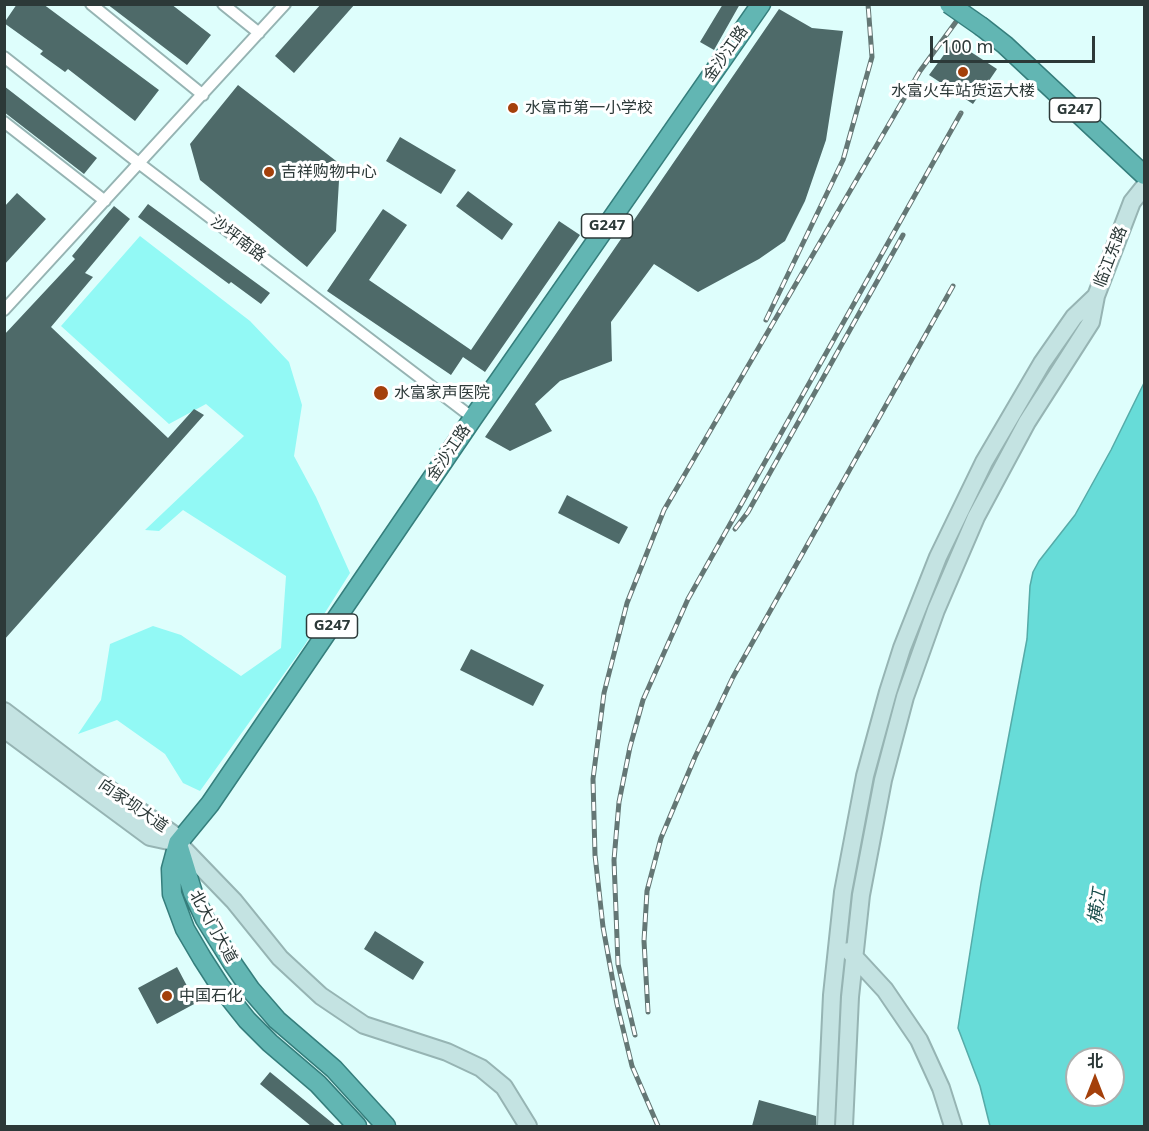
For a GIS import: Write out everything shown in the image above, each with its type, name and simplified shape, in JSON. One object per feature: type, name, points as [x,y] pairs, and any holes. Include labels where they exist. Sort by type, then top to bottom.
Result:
[{"type":"highway","name":"金沙江路","points":[[178,843],[210,804],[473,418],[761,4]]},
{"type":"highway","name":"G247","points":[[949,4],[1005,45],[1144,175]]},
{"type":"highway","name":"北大门大道","points":[[178,843],[171,869],[172,894],[185,929],[208,967],[254,1028],[310,1076],[357,1126]]},
{"type":"highway","name":"北大门大道","points":[[178,843],[189,883],[205,919],[245,981],[270,1012],[334,1069],[386,1126]]},
{"type":"main road","name":"临江东路","points":[[1095,296],[1132,202],[1144,188]]},
{"type":"main road","points":[[826,1126],[831,1016],[849,855],[865,776],[888,692],[919,603],[960,510],[1011,413],[1042,363],[1074,316],[1095,296]]},
{"type":"main road","points":[[844,1126],[848,1037],[858,960],[867,858],[883,780],[905,697],[928,632],[976,518],[1027,422],[1091,322],[1095,296]]},
{"type":"main road","name":"向家坝大道","points":[[4,711],[90,776],[173,834],[178,843]]},
{"type":"main road","name":"向家坝大道","points":[[4,729],[150,837],[178,843]]},
{"type":"main road","points":[[178,843],[234,901],[280,958],[321,996],[364,1025],[447,1052],[481,1068],[504,1087],[528,1126]]},
{"type":"main road","points":[[838,940],[892,999],[919,1040],[941,1088],[953,1126]]},
{"type":"street","points":[[91,4],[203,95]]},
{"type":"street","points":[[223,4],[259,33]]},
{"type":"street","points":[[4,310],[285,4]]},
{"type":"street","name":"沙坪南路","points":[[4,57],[140,164],[473,418]]},
{"type":"street","points":[[4,122],[105,201]]},
{"type":"shaded area","points":[[140,236],[250,321],[289,362],[302,405],[294,456],[316,497],[350,573],[304,646],[200,791],[183,783],[165,754],[117,720],[78,734],[101,700],[110,644],[153,626],[181,635],[241,676],[281,648],[286,576],[183,510],[159,531],[145,530],[244,436],[206,404],[169,424],[61,326]]},
{"type":"water","name":"横江","points":[[1144,383],[1144,1126],[990,1126],[980,1086],[958,1028],[981,883],[1027,639],[1033,572],[1075,515]]},
{"type":"building","points":[[17,4],[43,4],[159,90],[135,121],[68,69],[65,72],[40,54],[43,51],[4,23]]},
{"type":"building","points":[[107,4],[171,4],[211,35],[187,65]]},
{"type":"building","points":[[321,4],[355,4],[294,73],[275,56]]},
{"type":"building","points":[[723,4],[740,4],[714,50],[700,42]]},
{"type":"building","points":[[779,9],[812,28],[843,31],[826,140],[805,201],[785,241],[759,259],[698,292],[654,264],[611,322],[612,361],[560,381],[535,404],[552,431],[510,451],[485,437]]},
{"type":"building","name":"水富火车站货运大楼","points":[[954,41],[997,69],[973,104],[929,75]]},
{"type":"building","name":"吉祥购物中心","points":[[238,85],[340,164],[336,231],[307,267],[200,180],[190,144]]},
{"type":"building","points":[[4,86],[97,158],[84,174],[4,112]]},
{"type":"building","points":[[400,137],[456,170],[441,194],[386,161]]},
{"type":"building","points":[[468,191],[513,224],[502,240],[456,206]]},
{"type":"building","points":[[17,193],[46,219],[4,265],[4,207]]},
{"type":"building","points":[[148,204],[270,293],[261,304],[231,282],[229,284],[138,217]]},
{"type":"building","points":[[114,206],[130,219],[85,273],[93,277],[51,327],[168,438],[194,409],[204,415],[4,640],[4,335],[75,259],[72,256]]},
{"type":"building","points":[[383,209],[407,225],[369,280],[471,350],[559,221],[580,235],[485,372],[463,357],[451,375],[327,291]]},
{"type":"building","points":[[567,495],[628,527],[619,544],[558,513]]},
{"type":"building","points":[[471,649],[544,685],[533,706],[460,670]]},
{"type":"building","points":[[375,931],[424,962],[413,980],[364,949]]},
{"type":"building","name":"中国石化","points":[[177,967],[196,1003],[157,1024],[138,988]]},
{"type":"building","points":[[270,1072],[336,1126],[311,1126],[260,1084]]},
{"type":"building","points":[[759,1100],[816,1116],[816,1126],[752,1126]]},
{"type":"railway","points":[[766,320],[843,160],[872,57],[868,4]]},
{"type":"railway","points":[[658,1126],[632,1066],[617,1004],[603,927],[595,855],[593,779],[604,693],[627,603],[664,510],[920,71],[969,4]]},
{"type":"railway","points":[[635,1035],[618,964],[614,860],[619,802],[630,747],[643,700],[688,599],[961,113]]},
{"type":"railway","points":[[735,529],[748,512],[903,235]]},
{"type":"railway","points":[[648,1012],[644,941],[647,891],[661,838],[695,757],[733,677],[953,286]]},
{"type":"place","name":"水富火车站货运大楼","points":[[963,72]]},
{"type":"place","name":"水富市第一小学校","points":[[513,108]]},
{"type":"place","name":"吉祥购物中心","points":[[269,172]]},
{"type":"place","name":"水富家声医院","points":[[381,393]]},
{"type":"place","name":"中国石化","points":[[167,996]]}]
